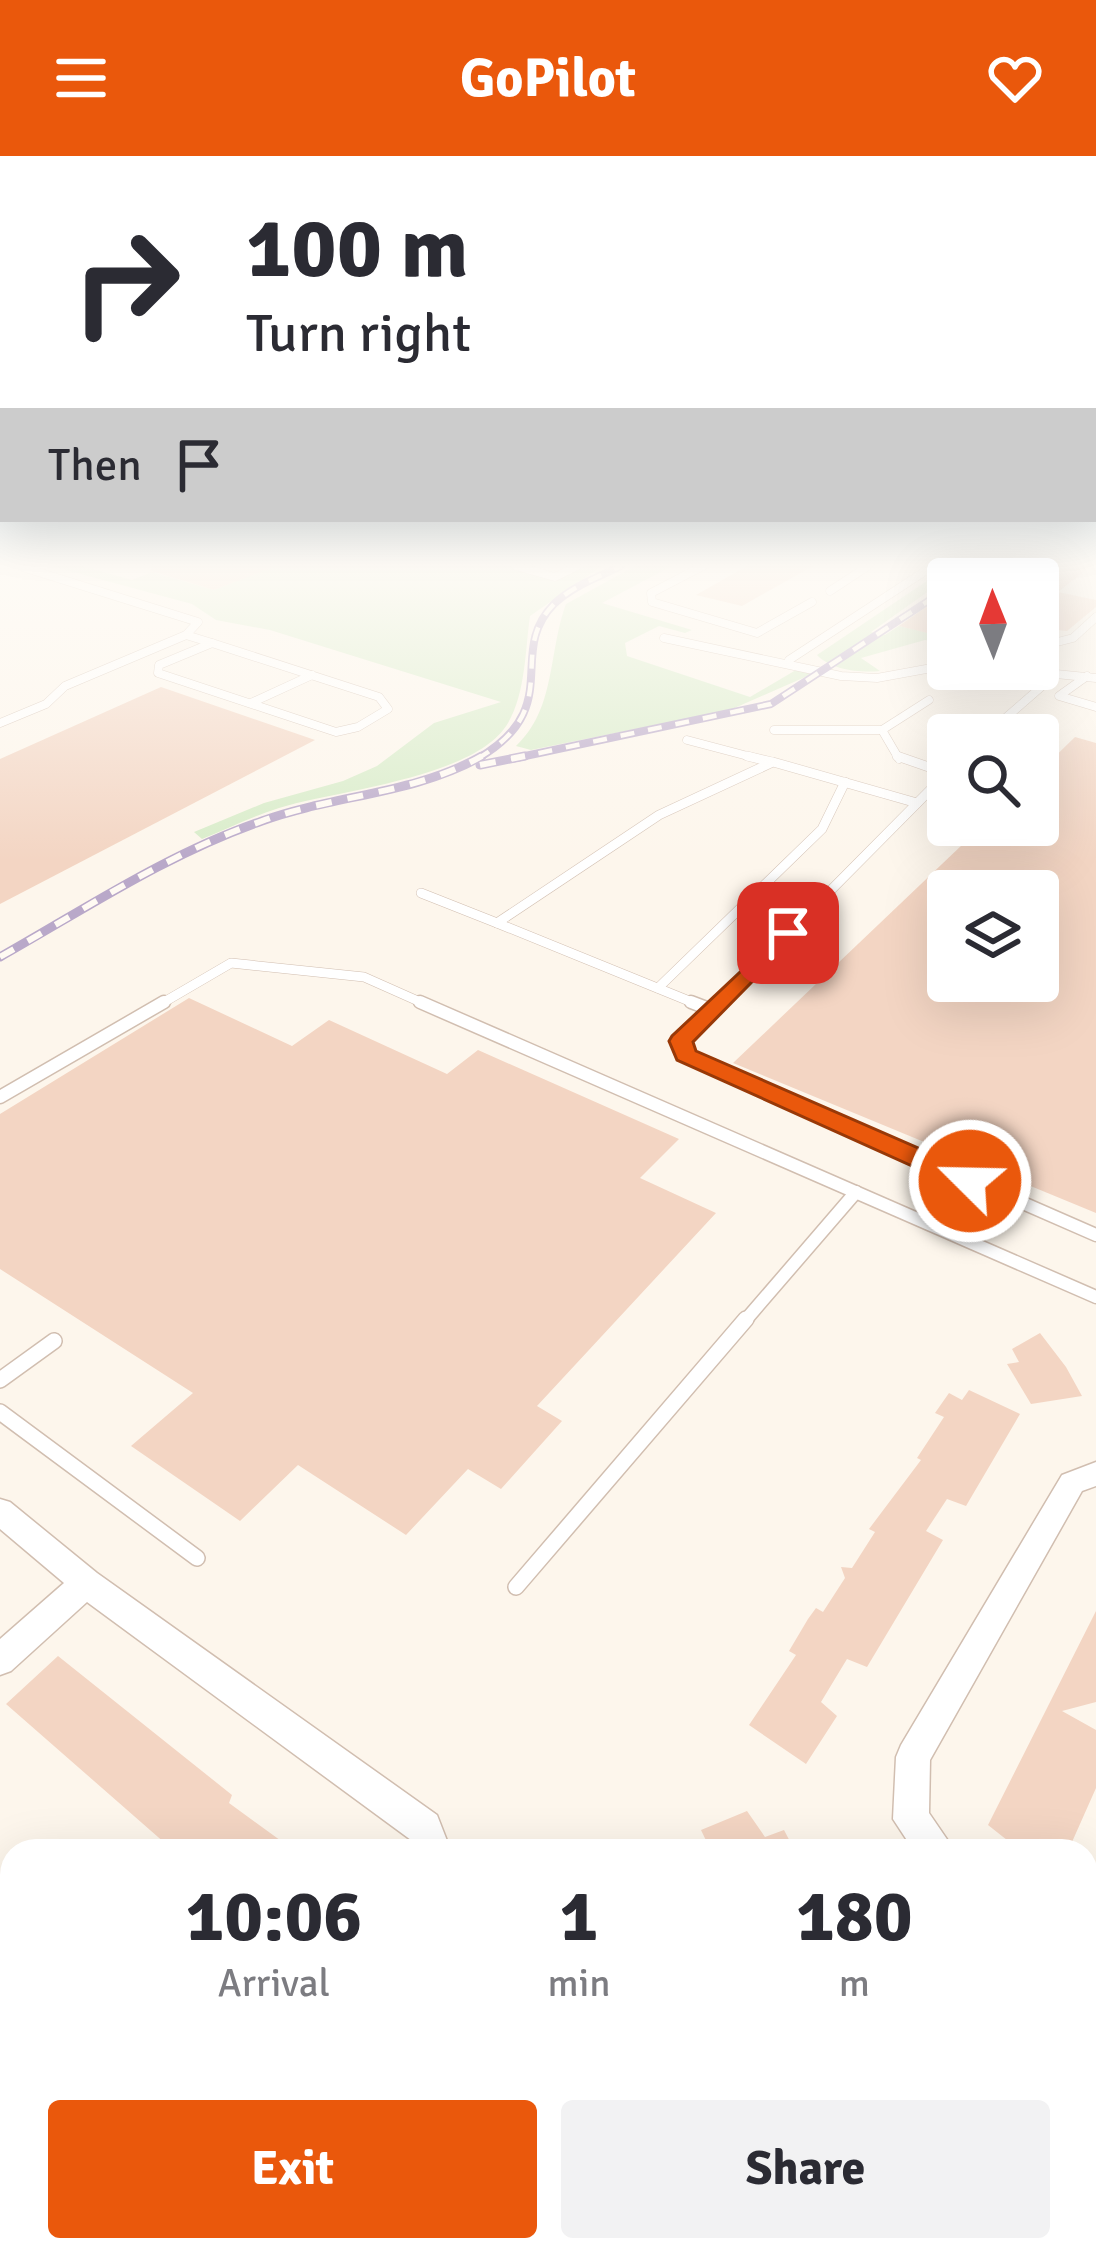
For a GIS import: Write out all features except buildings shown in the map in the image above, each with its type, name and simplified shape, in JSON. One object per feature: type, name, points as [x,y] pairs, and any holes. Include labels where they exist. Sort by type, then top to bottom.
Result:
[{"type":"street","points":[[927,1839],[911,1819],[913,1757],[1072,1483],[1096,1474]]},
{"type":"street","points":[[0,1511],[86,1583],[424,1828],[428,1839]]},
{"type":"street","points":[[0,1660],[86,1583]]},
{"type":"lane","points":[[0,723],[46,704],[65,686],[117,664]]},
{"type":"lane","points":[[161,664],[158,674],[336,731],[358,728],[388,710],[379,697],[277,664]]},
{"type":"lane","points":[[803,664],[842,676],[877,678],[927,669]]},
{"type":"lane","points":[[1010,714],[1056,674],[1092,677]]},
{"type":"lane","points":[[250,704],[312,675]]},
{"type":"lane","points":[[1092,677],[1059,696],[1096,706]]},
{"type":"lane","points":[[774,730],[882,730],[929,700]]},
{"type":"lane","points":[[882,730],[899,759],[927,767]]},
{"type":"lane","points":[[687,740],[917,802]]},
{"type":"lane","points":[[497,923],[659,815],[773,762]]},
{"type":"lane","points":[[658,988],[822,829],[845,782]]},
{"type":"lane","points":[[927,792],[681,1041],[685,1055],[1096,1235]]},
{"type":"lane","points":[[421,893],[712,1010]]},
{"type":"lane","points":[[0,1096],[230,963],[364,977],[1096,1297]]},
{"type":"lane","points":[[516,1587],[856,1192]]},
{"type":"lane","points":[[0,1380],[54,1341]]},
{"type":"lane","points":[[0,1412],[197,1558]]},
{"type":"green space","points":[[380,664],[525,664],[508,723],[491,742],[467,757],[403,779],[279,808],[202,839],[194,832],[264,803],[343,781],[377,766],[434,723],[501,702]]},
{"type":"green space","points":[[552,664],[652,664],[750,697],[796,670],[812,674],[730,710],[531,750],[516,746],[545,698]]},
{"type":"green space","points":[[831,664],[870,664],[880,671]]},
{"type":"railway","points":[[479,757],[520,720],[528,700],[532,664]]},
{"type":"railway","points":[[511,759],[771,704],[832,664]]},
{"type":"railway","points":[[480,765],[525,756]]},
{"type":"railway","points":[[0,957],[128,883],[228,834],[289,812],[429,779],[479,757]]},
{"type":"route","points":[[788,933],[681,1041],[685,1055],[970,1181]]}]
